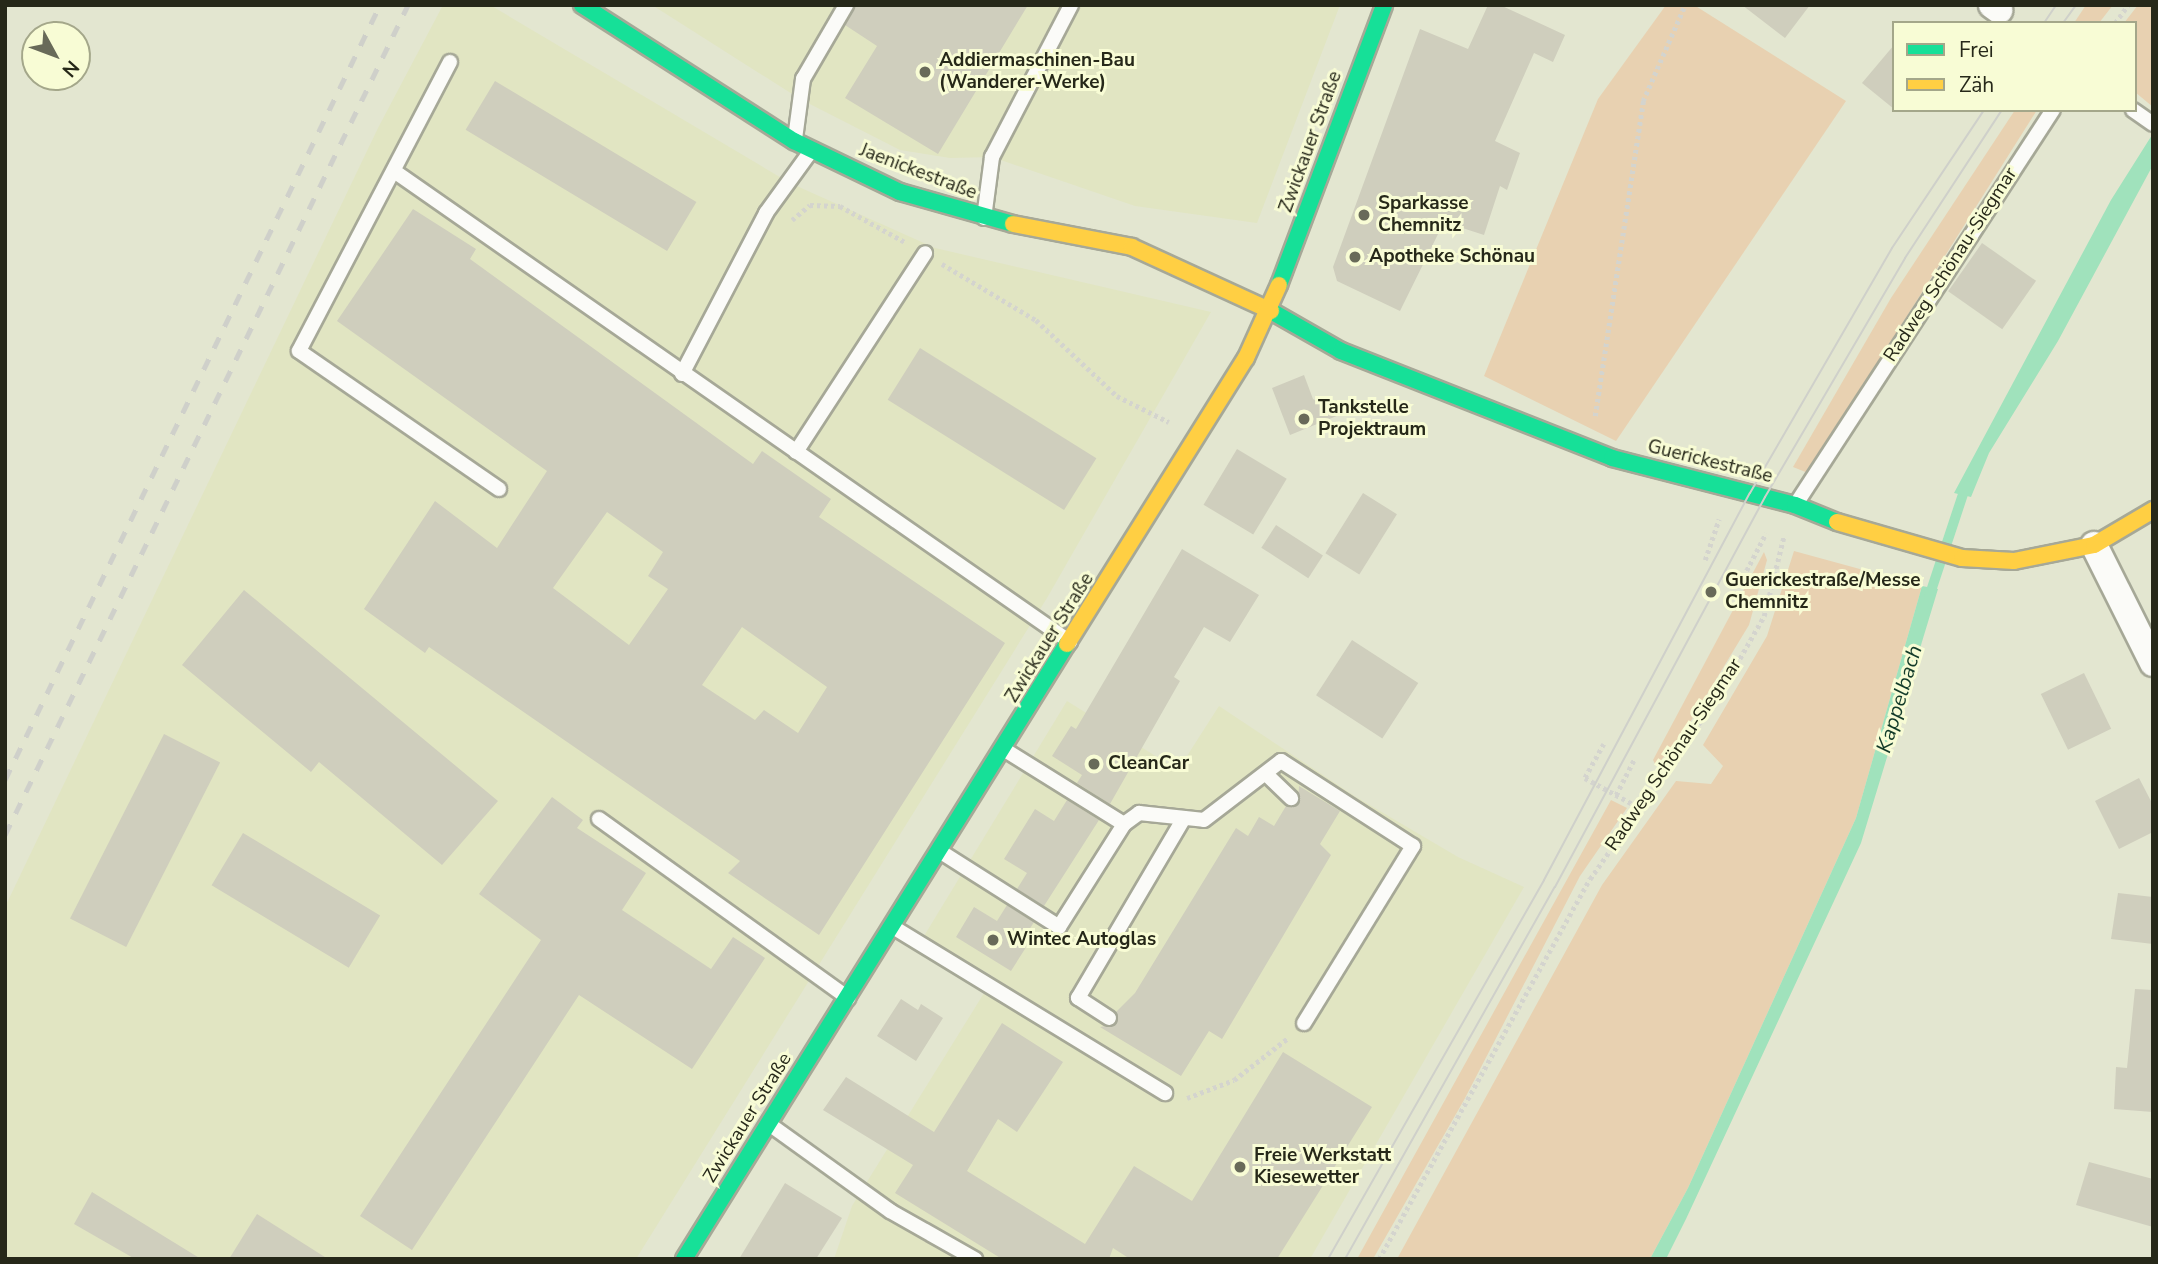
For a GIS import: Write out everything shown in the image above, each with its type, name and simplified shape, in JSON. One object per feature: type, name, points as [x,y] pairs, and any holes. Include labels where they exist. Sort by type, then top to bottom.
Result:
[{"type":"main road","name":"Jaenickestraße","points":[[582,5],[794,141],[900,192],[984,219],[1132,247],[1269,309]]},
{"type":"main road","name":"Zwickauer Straße","points":[[684,1259],[1072,643],[1198,436],[1269,309],[1384,5]]},
{"type":"main road","name":"Guerickestraße","points":[[1269,309],[1340,351],[1590,451],[1789,503],[1863,532],[1962,558],[2014,561],[2094,545],[2153,510]]},
{"type":"street","points":[[2094,545],[2153,663]]},
{"type":"lane","points":[[794,141],[803,79],[846,5]]},
{"type":"lane","points":[[984,219],[992,157],[1071,5]]},
{"type":"lane","points":[[450,62],[299,351],[499,489]]},
{"type":"lane","name":"Radweg Schönau-Siegmar","points":[[1789,503],[2052,112]]},
{"type":"lane","points":[[682,374],[766,213],[811,150]]},
{"type":"lane","points":[[394,171],[1072,643]]},
{"type":"lane","points":[[796,452],[926,253]]},
{"type":"lane","points":[[1005,750],[1124,824]]},
{"type":"lane","points":[[941,852],[1059,927],[1124,824],[1139,813],[1204,820],[1281,761],[1413,846],[1304,1023]]},
{"type":"lane","points":[[1266,774],[1291,798]]},
{"type":"lane","points":[[1109,1018],[1078,998],[1184,818]]},
{"type":"lane","points":[[599,819],[848,998]]},
{"type":"lane","points":[[893,927],[1165,1093]]},
{"type":"lane","points":[[768,1124],[890,1210],[975,1259]]},
{"type":"path","points":[[1590,451],[1643,101],[1685,5]]},
{"type":"path","points":[[2116,21],[2128,5]]},
{"type":"path","points":[[766,213],[786,225],[810,205],[841,206],[926,253],[1036,320],[1117,396],[1198,436]]},
{"type":"path","points":[[1705,561],[1704,552],[1733,489]]},
{"type":"path","points":[[1731,578],[1740,583],[1789,503]]},
{"type":"path","name":"Radweg Schönau-Siegmar","points":[[1379,1259],[1590,879],[1719,695],[1764,616],[1789,503]]},
{"type":"path","points":[[1604,744],[1585,778],[1640,808]]},
{"type":"path","points":[[1616,795],[1634,760]]},
{"type":"path","points":[[1165,1093],[1192,1100],[1234,1080],[1304,1023]]},
{"type":"shaded area","points":[[443,5],[490,5],[790,183],[935,248],[1211,312],[1047,598],[636,1259],[5,1259],[5,907],[378,128]]},
{"type":"shaded area","points":[[652,5],[1340,5],[1257,223],[1135,206],[992,157],[950,158],[900,150],[800,99]]},
{"type":"shaded area","points":[[1666,5],[1694,5],[1846,101],[1616,441],[1484,376],[1598,99]]},
{"type":"shaded area","points":[[2086,5],[2113,5],[2101,21],[2075,21]]},
{"type":"shaded area","points":[[2138,5],[2153,5],[2153,107],[2137,94],[2137,21],[2126,21]]},
{"type":"shaded area","points":[[2014,112],[2036,112],[1808,473],[1793,467],[1891,298]]},
{"type":"shaded area","points":[[1794,551],[1922,586],[1856,818],[1688,1188],[1650,1259],[1397,1259],[1602,885],[1676,781],[1711,784],[1723,766],[1703,745],[1767,636]]},
{"type":"shaded area","points":[[1764,552],[1767,560],[1749,625],[1683,734],[1656,766],[1653,760]]},
{"type":"shaded area","points":[[1067,701],[1178,770],[1219,706],[1356,797],[1458,857],[1524,887],[1310,1259],[834,1259],[852,1206],[994,977],[924,936]]},
{"type":"shaded area","points":[[1611,800],[1627,808],[1580,876],[1464,1100],[1373,1259],[1357,1259]]},
{"type":"water","points":[[2152,135],[2153,165],[2058,341],[1989,453],[1971,497],[1954,493],[2111,200]]},
{"type":"water","points":[[1922,586],[1938,589],[1861,843],[1666,1259],[1650,1259],[1688,1188],[1856,818]]},
{"type":"building","name":"Addiermaschinen-Bau (Wanderer-Werke)","points":[[856,5],[1028,5],[938,154],[845,98],[877,46],[845,25]]},
{"type":"building","points":[[1488,5],[1500,5],[1565,35],[1553,62],[1534,53],[1495,141],[1520,153],[1507,190],[1500,186],[1484,235],[1444,222],[1400,311],[1337,281],[1333,267],[1420,29],[1468,49]]},
{"type":"building","points":[[1742,5],[1810,5],[1785,38]]},
{"type":"building","points":[[1892,47],[1892,107],[1862,83]]},
{"type":"building","points":[[495,81],[696,202],[667,251],[466,130]]},
{"type":"building","points":[[413,209],[476,249],[470,259],[753,464],[762,451],[831,499],[819,517],[1005,643],[819,935],[728,873],[740,861],[429,647],[425,653],[364,609],[435,501],[497,548],[547,471],[337,321]],"holes":[[[607,512],[663,552],[648,576],[668,589],[629,645],[553,588]],[[742,627],[827,687],[798,733],[764,710],[755,720],[702,685]]]},
{"type":"building","points":[[1982,243],[2036,281],[2002,329],[1948,291]]},
{"type":"building","points":[[920,348],[1096,458],[1064,510],[888,400]]},
{"type":"building","points":[[1304,375],[1313,399],[1344,413],[1290,435],[1272,388]]},
{"type":"building","points":[[1237,449],[1287,479],[1253,535],[1204,505]]},
{"type":"building","points":[[1363,493],[1397,514],[1359,574],[1325,553]]},
{"type":"building","points":[[1276,525],[1323,555],[1308,578],[1261,548]]},
{"type":"building","points":[[1182,549],[1259,595],[1230,642],[1204,627],[1174,677],[1180,681],[1110,804],[1077,783],[1082,775],[1052,756],[1071,726],[1076,729]]},
{"type":"building","points":[[244,590],[498,801],[442,865],[319,762],[311,772],[182,665]]},
{"type":"building","points":[[1352,640],[1418,683],[1382,738],[1316,695]]},
{"type":"building","points":[[2084,673],[2111,729],[2068,750],[2041,694]]},
{"type":"building","points":[[164,734],[220,763],[126,947],[70,918]]},
{"type":"building","points":[[2139,778],[2153,805],[2153,832],[2119,849],[2095,801]]},
{"type":"building","points":[[1299,786],[1340,811],[1320,844],[1331,855],[1222,1039],[1209,1031],[1181,1076],[1100,1027],[1117,1024],[1116,1012],[1135,993],[1236,828],[1248,836],[1259,817],[1274,826],[1286,806],[1298,804]]},
{"type":"building","points":[[552,797],[583,820],[577,828],[646,873],[622,910],[711,969],[733,937],[765,958],[692,1069],[579,995],[412,1250],[360,1216],[541,940],[479,894]]},
{"type":"building","points":[[1067,800],[1099,820],[1044,906],[1017,889],[1027,873],[1004,859],[1035,809],[1054,821]]},
{"type":"building","points":[[243,833],[380,915],[349,968],[212,885]]},
{"type":"building","points":[[2118,893],[2153,897],[2153,944],[2111,939]]},
{"type":"building","name":"Wintec Autoglas","points":[[1007,905],[1034,922],[1024,938],[1030,941],[1011,971],[956,937],[974,907],[997,921]]},
{"type":"building","points":[[2135,989],[2153,990],[2153,1112],[2114,1109],[2116,1067],[2127,1068]]},
{"type":"building","points":[[901,999],[918,1010],[921,1004],[943,1018],[916,1061],[877,1036]]},
{"type":"building","points":[[1002,1023],[1063,1062],[1017,1132],[998,1119],[967,1171],[1085,1244],[1134,1166],[1192,1201],[1283,1052],[1372,1107],[1277,1259],[1130,1259],[1113,1248],[1109,1259],[1002,1259],[895,1193],[913,1165],[823,1110],[846,1077],[934,1132]]},
{"type":"building","points":[[2089,1162],[2153,1179],[2153,1227],[2076,1205]]},
{"type":"building","points":[[785,1183],[842,1218],[816,1259],[739,1259]]},
{"type":"building","points":[[92,1192],[201,1259],[135,1259],[74,1224]]},
{"type":"building","points":[[257,1214],[328,1259],[229,1259]]},
{"type":"waterway","name":"Kappelbach","points":[[1929,597],[1966,485]]},
{"type":"tram line","points":[[2045,21],[2056,5]]},
{"type":"tram line","points":[[2064,21],[2076,5]]},
{"type":"tram line","points":[[1328,1259],[1544,880],[1750,493],[1892,248],[1983,112]]},
{"type":"tram line","points":[[1345,1259],[1555,887],[1765,497],[1905,258],[2001,112]]},
{"type":"railway","points":[[5,780],[380,5]]},
{"type":"railway","points":[[5,835],[408,5]]},
{"type":"traffic: fast","points":[[582,5],[794,141],[900,192],[1013,224]]},
{"type":"traffic: fast","points":[[1279,285],[1384,5]]},
{"type":"traffic: fast","points":[[1271,311],[1341,351],[1612,458],[1795,505],[1837,522]]},
{"type":"traffic: fast","points":[[684,1259],[1067,644]]},
{"type":"traffic: slow","points":[[1013,224],[1132,247],[1271,311]]},
{"type":"traffic: slow","points":[[1067,644],[1246,358],[1279,285]]},
{"type":"traffic: slow","points":[[1837,522],[1962,558],[2014,561],[2094,545],[2153,510]]},
{"type":"place","name":"Addiermaschinen-Bau (Wanderer-Werke)","points":[[925,72]]},
{"type":"place","name":"Sparkasse Chemnitz","points":[[1364,215]]},
{"type":"place","name":"Apotheke Schönau","points":[[1355,257]]},
{"type":"place","name":"Tankstelle Projektraum","points":[[1304,419]]},
{"type":"place","name":"Guerickestraße/Messe Chemnitz","points":[[1711,592]]},
{"type":"place","name":"CleanCar","points":[[1094,764]]},
{"type":"place","name":"Wintec Autoglas","points":[[993,940]]},
{"type":"place","name":"Freie Werkstatt Kiesewetter","points":[[1240,1167]]}]
